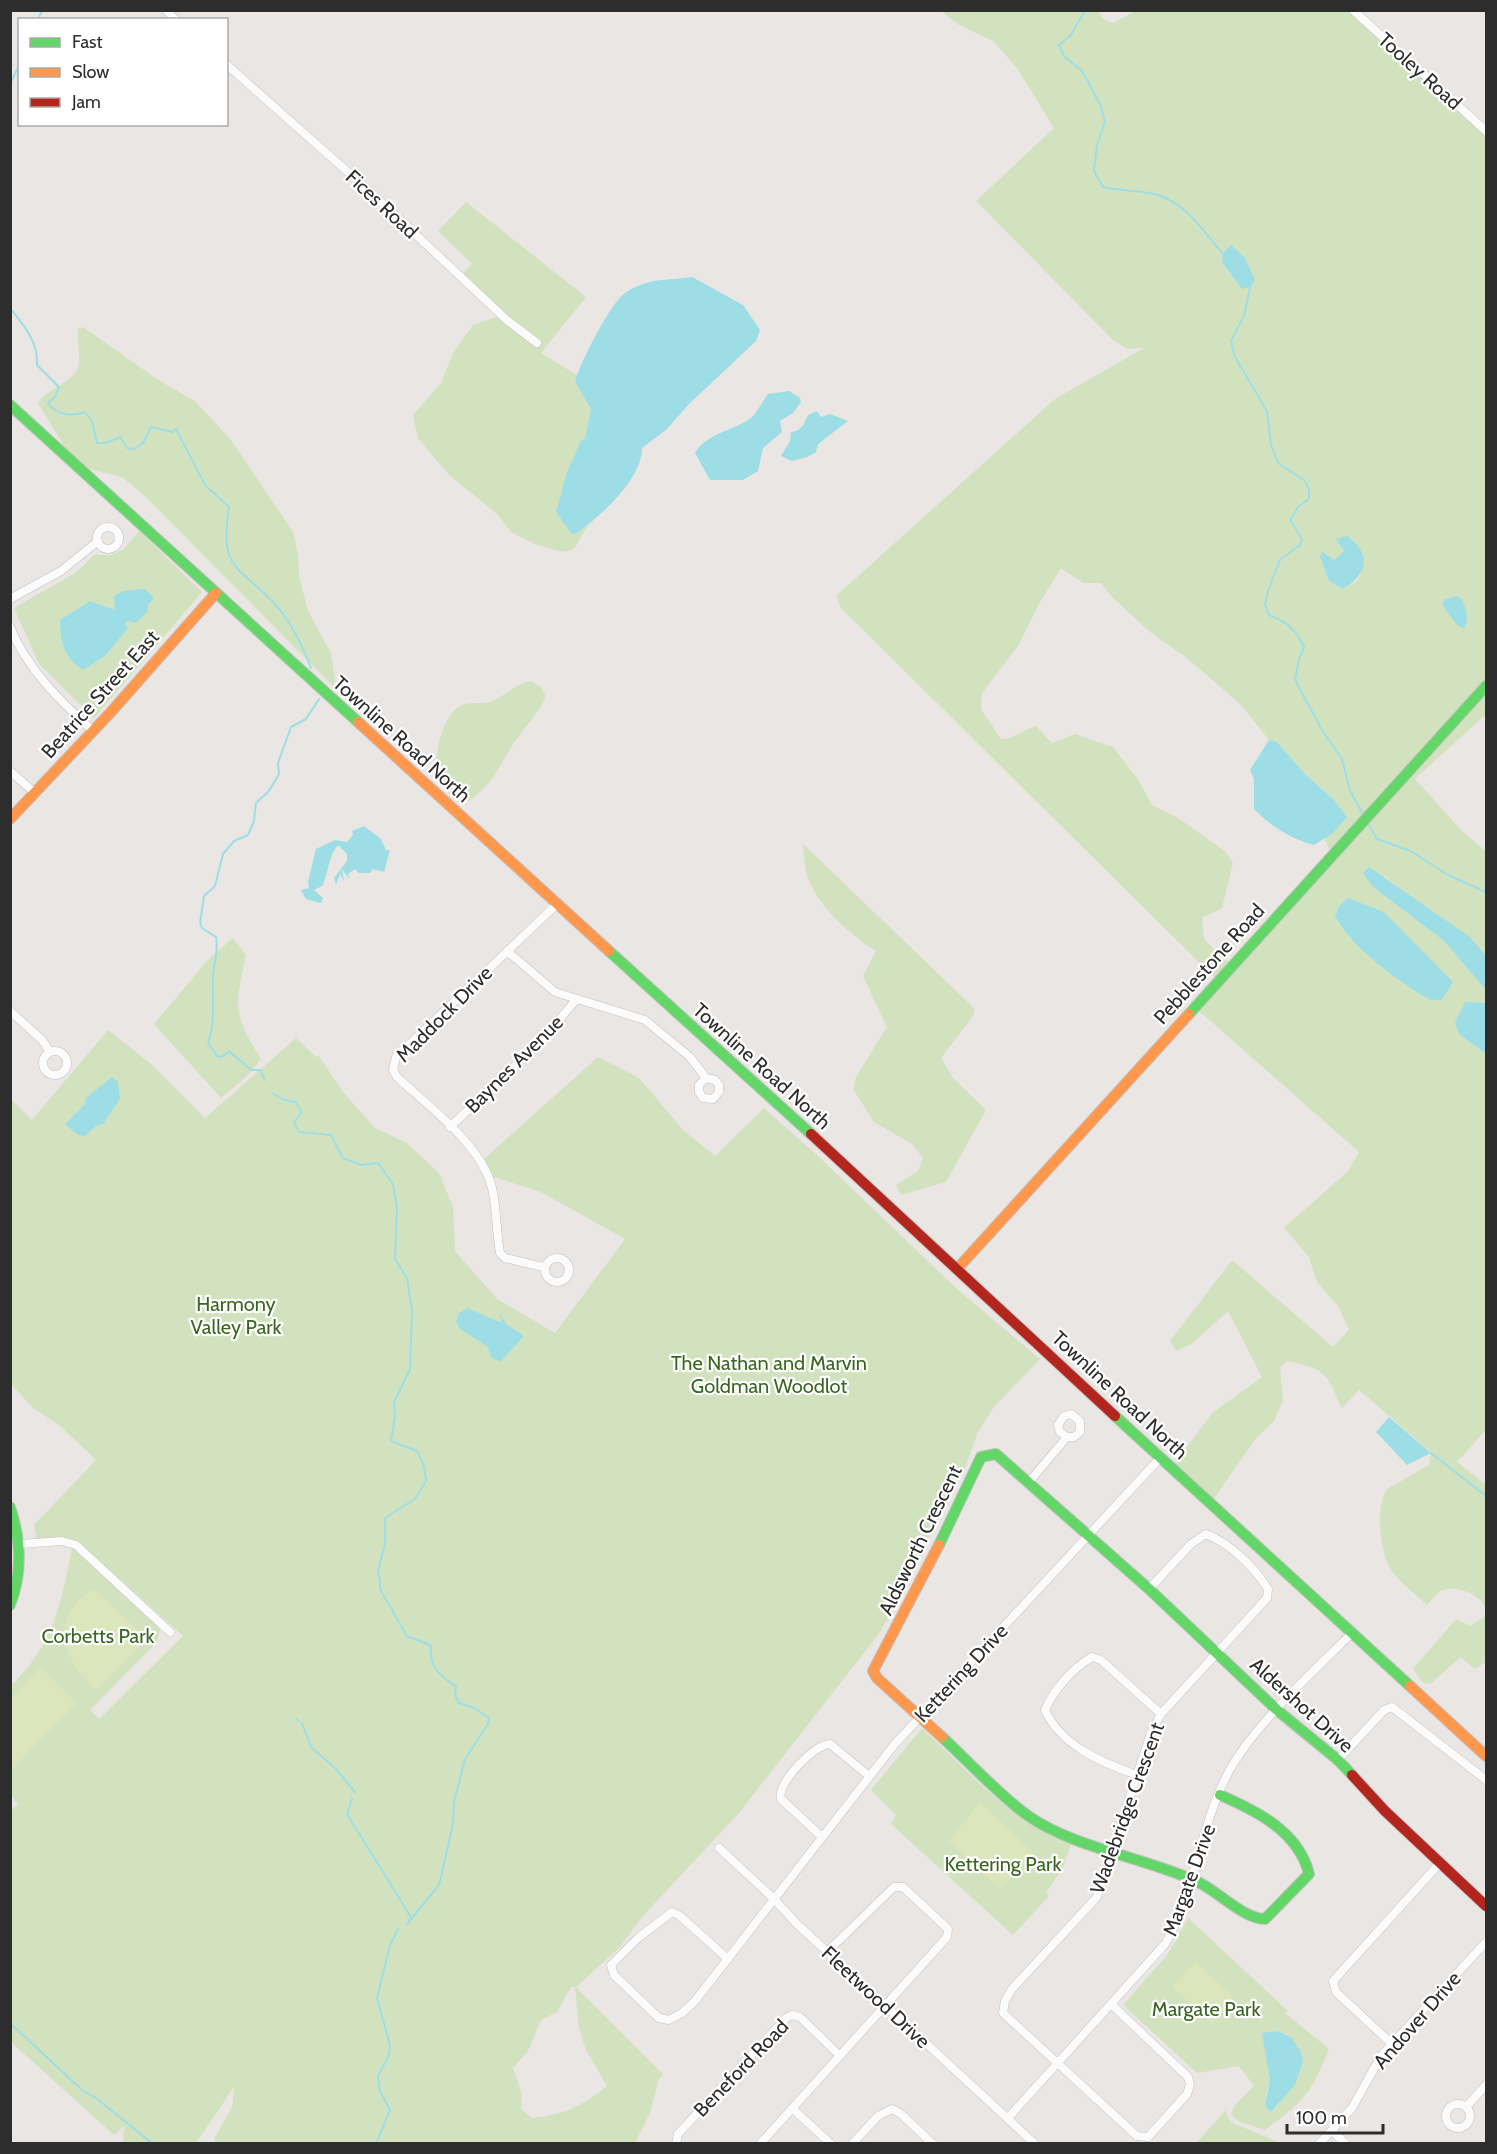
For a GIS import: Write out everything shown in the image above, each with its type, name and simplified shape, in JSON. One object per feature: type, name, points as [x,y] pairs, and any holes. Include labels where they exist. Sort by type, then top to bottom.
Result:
[{"type":"street","name":"Tooley Road","points":[[1353,10],[1486,131]]},
{"type":"street","name":"Fices Road","points":[[228,66],[366,188],[508,321],[537,344]]},
{"type":"street","name":"Townline Road North","points":[[10,405],[958,1268],[1160,1458],[1486,1756]]},
{"type":"street","points":[[10,599],[66,568],[98,541]]},
{"type":"street","name":"Beatrice Street East","points":[[10,819],[93,731],[216,593]]},
{"type":"street","points":[[10,627],[20,651],[40,678],[93,731]]},
{"type":"street","name":"Pebblestone Road","points":[[958,1268],[1486,686]]},
{"type":"street","points":[[10,771],[35,793]]},
{"type":"street","name":"Maddock Drive","points":[[450,1126],[397,1077],[393,1070],[393,1063],[396,1057],[557,904]]},
{"type":"street","points":[[507,951],[555,992],[645,1020],[690,1057],[706,1078]]},
{"type":"street","name":"Baynes Avenue","points":[[450,1126],[541,1041],[576,1000]]},
{"type":"street","points":[[10,1011],[50,1052]]},
{"type":"street","points":[[450,1126],[476,1153],[487,1173],[492,1187],[500,1252],[506,1258],[543,1267]]},
{"type":"street","points":[[1029,1482],[1064,1444],[1067,1437]]},
{"type":"street","name":"Aldsworth Crescent","points":[[920,1716],[877,1678],[873,1671],[923,1579],[981,1457],[996,1454],[1029,1482],[1087,1538]]},
{"type":"street","name":"Kettering Drive","points":[[728,1959],[680,1916],[672,1912],[638,1938],[611,1965],[614,1975],[659,2018],[669,2020],[682,2013],[695,2001],[728,1959],[821,1836],[920,1716],[1160,1458]]},
{"type":"street","points":[[10,1507],[20,1544],[19,1575],[10,1605]]},
{"type":"street","name":"Wadebridge Crescent","points":[[1058,2065],[1003,2013],[1005,2001],[1012,1989],[1097,1897],[1151,1733],[1161,1714],[1267,1598],[1268,1589],[1234,1552],[1217,1538],[1206,1534],[1191,1544],[1149,1589]]},
{"type":"street","name":"Aldershot Drive","points":[[1087,1538],[1149,1589],[1277,1710],[1338,1760],[1439,1864],[1486,1906]]},
{"type":"street","points":[[20,1544],[62,1541],[76,1545],[170,1632]]},
{"type":"street","name":"Margate Drive","points":[[1008,2118],[1165,1944],[1179,1916],[1227,1775],[1241,1752],[1277,1710],[1352,1633]]},
{"type":"street","points":[[1137,1775],[1092,1757],[1056,1726],[1045,1710],[1049,1700],[1077,1666],[1092,1657],[1101,1660],[1161,1714]]},
{"type":"street","points":[[1338,1760],[1384,1710],[1392,1707],[1486,1780]]},
{"type":"street","points":[[920,1716],[1027,1815],[1054,1831],[1191,1877],[1231,1899],[1253,1919],[1265,1919],[1309,1874],[1308,1861],[1270,1819],[1220,1795]]},
{"type":"street","points":[[821,1836],[781,1799],[783,1786],[813,1750],[825,1744],[830,1744],[869,1776]]},
{"type":"street","name":"Fleetwood Drive","points":[[719,1848],[774,1898],[797,1924],[1035,2144]]},
{"type":"street","points":[[1392,2044],[1336,1992],[1333,1981],[1439,1864]]},
{"type":"street","points":[[760,2144],[947,1937],[948,1929],[903,1887],[894,1887],[828,1952]]},
{"type":"street","name":"Andover Drive","points":[[1319,2144],[1352,2108],[1373,2068],[1392,2044],[1486,1942]]},
{"type":"street","points":[[1058,2065],[1137,2136],[1148,2137],[1164,2121],[1187,2094],[1190,2085],[1188,2077],[1112,2005]]},
{"type":"street","name":"Beneford Road","points":[[676,2144],[678,2134],[786,2018],[792,2015],[800,2017],[840,2056]]},
{"type":"street","points":[[1466,2107],[1486,2085]]},
{"type":"street","points":[[793,2109],[831,2144]]},
{"type":"street","points":[[852,2144],[878,2116],[892,2109],[901,2114],[933,2144]]},
{"type":"street","points":[[1332,2131],[1347,2144]]},
{"type":"green space","points":[[941,11],[1098,11],[1103,19],[1113,23],[1136,11],[1348,11],[1486,137],[1486,714],[1415,779],[1464,833],[1486,851],[1486,956],[1450,923],[1384,876],[1373,887],[1444,941],[1486,990],[1486,1003],[1460,1035],[1486,1054],[1486,1430],[1457,1462],[1486,1485],[1486,1610],[1479,1600],[1468,1592],[1454,1589],[1439,1592],[1427,1605],[1393,1573],[1381,1540],[1380,1517],[1383,1497],[1387,1489],[1429,1465],[1431,1452],[1359,1390],[1342,1408],[1328,1379],[1317,1370],[1287,1361],[1280,1368],[1283,1401],[1274,1421],[1256,1438],[1213,1500],[1174,1465],[1212,1413],[1262,1377],[1228,1311],[1192,1344],[1176,1351],[1170,1341],[1232,1260],[1333,1347],[1349,1330],[1338,1306],[1317,1282],[1309,1257],[1284,1228],[1348,1171],[1359,1152],[1197,1009],[1220,983],[841,608],[836,596],[1055,399],[1144,348],[1127,349],[1113,340],[976,201],[1054,128],[1017,68],[993,41],[959,25]],"holes":[[[1323,551],[1334,560],[1344,551],[1361,575],[1356,582],[1341,589],[1329,581]],[[1061,568],[1083,583],[1101,583],[1113,598],[1150,632],[1187,658],[1241,705],[1269,740],[1277,742],[1305,774],[1333,799],[1333,833],[1324,838],[1331,853],[1236,964],[1225,960],[1204,939],[1202,918],[1222,908],[1233,863],[1226,852],[1178,818],[1152,805],[1137,778],[1113,747],[1075,734],[1052,743],[1036,726],[1010,738],[1001,739],[981,709],[982,693],[1018,646],[1039,604]]]},
{"type":"green space","points":[[466,202],[586,297],[541,353],[577,375],[575,382],[591,409],[585,438],[576,534],[589,524],[574,549],[563,552],[537,545],[511,532],[497,514],[449,475],[418,438],[413,415],[441,383],[453,353],[473,325],[502,315],[462,274],[472,264],[438,231]]},
{"type":"green space","points":[[83,327],[160,381],[195,401],[231,440],[293,532],[298,554],[299,576],[308,611],[331,653],[335,680],[333,686],[145,496],[122,477],[89,469],[66,449],[38,403],[48,393],[68,380],[77,370],[79,363],[78,329]]},
{"type":"green space","points":[[139,531],[202,592],[94,718],[39,664],[14,608],[77,572],[94,555],[111,555],[124,549]]},
{"type":"green space","points":[[531,681],[541,687],[546,697],[486,786],[462,805],[443,786],[437,772],[436,764],[441,734],[450,716],[462,705],[491,701],[516,686]]},
{"type":"green space","points":[[803,844],[975,1009],[973,1016],[941,1058],[953,1078],[986,1110],[946,1182],[901,1195],[896,1185],[918,1171],[923,1158],[912,1144],[874,1122],[853,1089],[856,1077],[887,1027],[863,976],[876,951],[834,917],[817,895],[806,872]]},
{"type":"green space","points":[[233,938],[246,955],[238,1009],[245,1031],[261,1059],[246,1077],[221,1098],[154,1024],[207,961]]},
{"type":"green space","points":[[108,1030],[151,1064],[205,1118],[296,1038],[316,1057],[318,1055],[344,1093],[375,1128],[407,1143],[439,1173],[453,1207],[455,1251],[497,1299],[555,1333],[625,1239],[541,1192],[491,1176],[484,1159],[598,1057],[639,1078],[683,1130],[715,1156],[764,1108],[819,1157],[957,1289],[1040,1359],[994,1407],[978,1432],[966,1465],[881,1631],[739,1813],[642,1917],[619,1948],[576,1987],[663,2074],[659,2079],[650,2113],[635,2143],[216,2143],[214,2139],[232,2107],[234,2087],[196,2143],[123,2143],[124,2126],[114,2135],[11,2042],[10,1812],[18,1804],[11,1795],[11,1686],[37,1655],[54,1622],[72,1547],[160,1629],[157,1642],[90,1710],[99,1719],[183,1636],[77,1541],[60,1537],[37,1539],[34,1525],[96,1460],[59,1425],[33,1408],[11,1384],[11,1099],[32,1120]],"holes":[[[571,1987],[575,1987],[579,2028],[586,2050],[607,2086],[590,2099],[572,2108],[553,2115],[532,2118],[521,2109],[522,2094],[513,2068],[528,2051],[541,2020],[557,2012]]]},
{"type":"green space","name":"Corbetts Park","points":[[93,1588],[145,1637],[144,1642],[96,1690],[75,1665],[68,1652],[65,1639],[65,1626],[70,1613],[79,1600]]},
{"type":"green space","points":[[1486,1615],[1486,1662],[1475,1669],[1461,1657],[1430,1684],[1423,1683],[1413,1669],[1456,1619],[1471,1626]]},
{"type":"green space","points":[[40,1667],[77,1703],[12,1769],[11,1698]]},
{"type":"green space","name":"Kettering Park","points":[[922,1728],[991,1794],[1010,1809],[1049,1835],[1071,1844],[1064,1865],[1046,1893],[1049,1896],[1013,1935],[891,1824],[896,1815],[871,1790]]},
{"type":"green space","points":[[980,1802],[1035,1854],[1000,1889],[949,1841]]},
{"type":"green space","name":"Margate Park","points":[[1188,1918],[1288,2011],[1285,2013],[1329,2049],[1317,2077],[1305,2096],[1265,2130],[1238,2121],[1231,2114],[1234,2106],[1254,2086],[1239,2066],[1197,2073],[1123,2005],[1168,1954]],"holes":[[[1274,2031],[1287,2034],[1300,2050],[1298,2078],[1275,2109],[1266,2096],[1270,2080],[1264,2037]]]},
{"type":"green space","points":[[1195,1962],[1234,1997],[1212,2023],[1172,1987]]},
{"type":"green space","points":[[1227,2109],[1226,2114],[1231,2122],[1280,2143],[1196,2143]]},
{"type":"water","points":[[1231,245],[1245,258],[1255,280],[1250,287],[1242,289],[1222,262],[1223,254]]},
{"type":"water","points":[[692,277],[743,305],[760,330],[756,341],[689,404],[667,429],[642,448],[635,472],[618,496],[576,534],[571,533],[556,512],[567,472],[581,441],[585,438],[591,409],[575,382],[589,349],[611,309],[628,291],[654,281]]},
{"type":"water","points":[[789,391],[800,398],[801,402],[793,413],[780,421],[782,432],[763,448],[758,471],[743,480],[710,480],[695,453],[700,447],[712,437],[751,418],[768,394]]},
{"type":"water","points":[[817,411],[821,417],[830,414],[848,421],[818,444],[816,452],[807,457],[792,461],[781,456],[790,441],[791,432],[800,429],[808,415]]},
{"type":"water","points":[[1347,536],[1360,550],[1364,564],[1357,578],[1342,589],[1329,581],[1320,557],[1322,551],[1334,560],[1344,551],[1336,539]]},
{"type":"water","points":[[145,589],[154,598],[148,605],[148,611],[136,623],[128,621],[125,623],[128,628],[105,656],[83,670],[71,660],[64,649],[60,620],[90,601],[115,610],[114,596],[123,591]]},
{"type":"water","points":[[1458,596],[1466,611],[1467,620],[1464,628],[1458,626],[1442,605],[1445,599]]},
{"type":"water","points":[[1269,740],[1277,742],[1305,774],[1333,799],[1347,817],[1333,833],[1314,845],[1298,840],[1282,831],[1254,809],[1254,779],[1250,770]]},
{"type":"water","points":[[364,826],[381,839],[386,850],[390,850],[384,872],[373,869],[370,873],[359,873],[355,869],[348,874],[349,879],[342,869],[344,881],[340,874],[336,885],[334,878],[347,861],[347,854],[338,845],[332,854],[322,886],[314,890],[323,898],[321,903],[306,899],[301,890],[309,888],[308,882],[316,849],[335,840],[347,842],[353,835],[352,831]]},
{"type":"water","points":[[1369,867],[1470,937],[1486,956],[1486,990],[1444,941],[1373,887],[1363,873]]},
{"type":"water","points":[[1348,898],[1384,912],[1453,982],[1441,1001],[1437,999],[1432,1001],[1406,985],[1353,941],[1335,916],[1339,906]]},
{"type":"water","points":[[1465,1002],[1486,1003],[1486,1054],[1460,1035],[1455,1023]]},
{"type":"water","points":[[112,1077],[118,1082],[120,1099],[103,1124],[96,1126],[85,1136],[78,1135],[65,1124],[85,1104],[86,1098]]},
{"type":"water","points":[[467,1308],[502,1323],[500,1313],[506,1324],[524,1336],[501,1361],[495,1360],[490,1355],[488,1347],[460,1329],[456,1322],[459,1313]]},
{"type":"water","points":[[1389,1417],[1431,1453],[1407,1465],[1376,1432]]},
{"type":"water","points":[[1278,2031],[1291,2037],[1300,2050],[1303,2061],[1295,2085],[1271,2112],[1265,2106],[1270,2080],[1262,2033]]},
{"type":"waterway","points":[[39,18],[42,10]]},
{"type":"waterway","points":[[1085,10],[1071,35],[1059,45],[1064,56],[1082,71],[1101,106],[1105,122],[1097,145],[1094,171],[1103,187],[1154,194],[1175,203],[1193,218],[1223,254]]},
{"type":"waterway","points":[[10,84],[18,67]]},
{"type":"waterway","points":[[1250,287],[1244,316],[1231,341],[1235,357],[1267,411],[1271,445],[1278,463],[1304,480],[1309,489],[1309,499],[1298,507],[1290,520],[1302,539],[1300,545],[1280,560],[1265,605],[1269,615],[1290,627],[1298,635],[1304,647],[1295,680],[1322,730],[1342,759],[1350,791],[1363,814]]},
{"type":"waterway","points":[[10,308],[33,341],[37,365],[59,387],[55,397],[48,403],[55,410],[65,414],[85,412],[92,421],[97,443],[106,443],[120,437],[127,448],[134,449],[143,443],[151,427],[173,432],[176,429],[205,485],[229,507],[227,544],[234,564],[286,618],[311,668]]},
{"type":"waterway","points":[[265,1080],[260,1070],[251,1070],[229,1051],[222,1057],[217,1056],[208,1043],[213,1018],[213,976],[217,943],[216,937],[202,928],[200,923],[204,896],[215,886],[223,854],[234,841],[248,835],[254,821],[256,803],[269,791],[279,774],[278,763],[291,727],[306,719],[319,699]]},
{"type":"waterway","points":[[1368,824],[1377,839],[1411,851],[1448,875],[1486,892]]},
{"type":"waterway","points":[[272,1093],[284,1100],[296,1102],[302,1112],[294,1122],[299,1132],[331,1135],[343,1158],[361,1165],[378,1163],[393,1184],[397,1209],[395,1259],[407,1278],[412,1312],[410,1369],[394,1402],[395,1416],[391,1441],[417,1451],[424,1466],[426,1481],[415,1499],[385,1518],[385,1544],[378,1570],[381,1591],[407,1636],[431,1647],[434,1665],[445,1679],[456,1686],[455,1695],[459,1703],[474,1708],[489,1718],[488,1724],[465,1759],[454,1802],[453,1824],[439,1885],[407,1924]]},
{"type":"waterway","points":[[1431,1453],[1486,1496]]},
{"type":"waterway","points":[[302,1723],[311,1747],[336,1769],[355,1792]]},
{"type":"waterway","points":[[352,1799],[347,1814],[412,1919]]},
{"type":"waterway","points":[[376,2144],[390,2110],[380,2091],[378,2076],[389,2055],[390,2045],[377,1998],[390,1945],[398,1929]]},
{"type":"waterway","points":[[10,2023],[82,2090],[96,2098],[153,2144]]},
{"type":"traffic: fast","points":[[10,405],[358,722]]},
{"type":"traffic: fast","points":[[1189,1014],[1486,686]]},
{"type":"traffic: fast","points":[[609,951],[811,1134]]},
{"type":"traffic: fast","points":[[1115,1416],[1410,1686]]},
{"type":"traffic: fast","points":[[939,1545],[981,1457],[996,1454],[1149,1589],[1277,1710],[1338,1760],[1352,1775]]},
{"type":"traffic: fast","points":[[10,1507],[19,1556],[17,1580],[10,1605]]},
{"type":"traffic: fast","points":[[942,1737],[1005,1797],[1046,1827],[1088,1845],[1177,1873],[1206,1886],[1249,1915],[1265,1919],[1309,1874],[1304,1859],[1296,1846],[1275,1825],[1248,1808],[1220,1795]]},
{"type":"traffic: slow","points":[[10,819],[111,712],[216,593]]},
{"type":"traffic: slow","points":[[358,722],[609,951]]},
{"type":"traffic: slow","points":[[958,1268],[1189,1014]]},
{"type":"traffic: slow","points":[[939,1545],[873,1671],[877,1678],[942,1737]]},
{"type":"traffic: slow","points":[[1410,1686],[1486,1756]]},
{"type":"traffic: jam","points":[[811,1134],[1115,1416]]},
{"type":"traffic: jam","points":[[1352,1775],[1385,1811],[1486,1906]]},
{"type":"park label","name":"Harmony Valley Park","points":[[236,1316]]},
{"type":"park label","name":"The Nathan and Marvin Goldman Woodlot","points":[[769,1374]]}]
